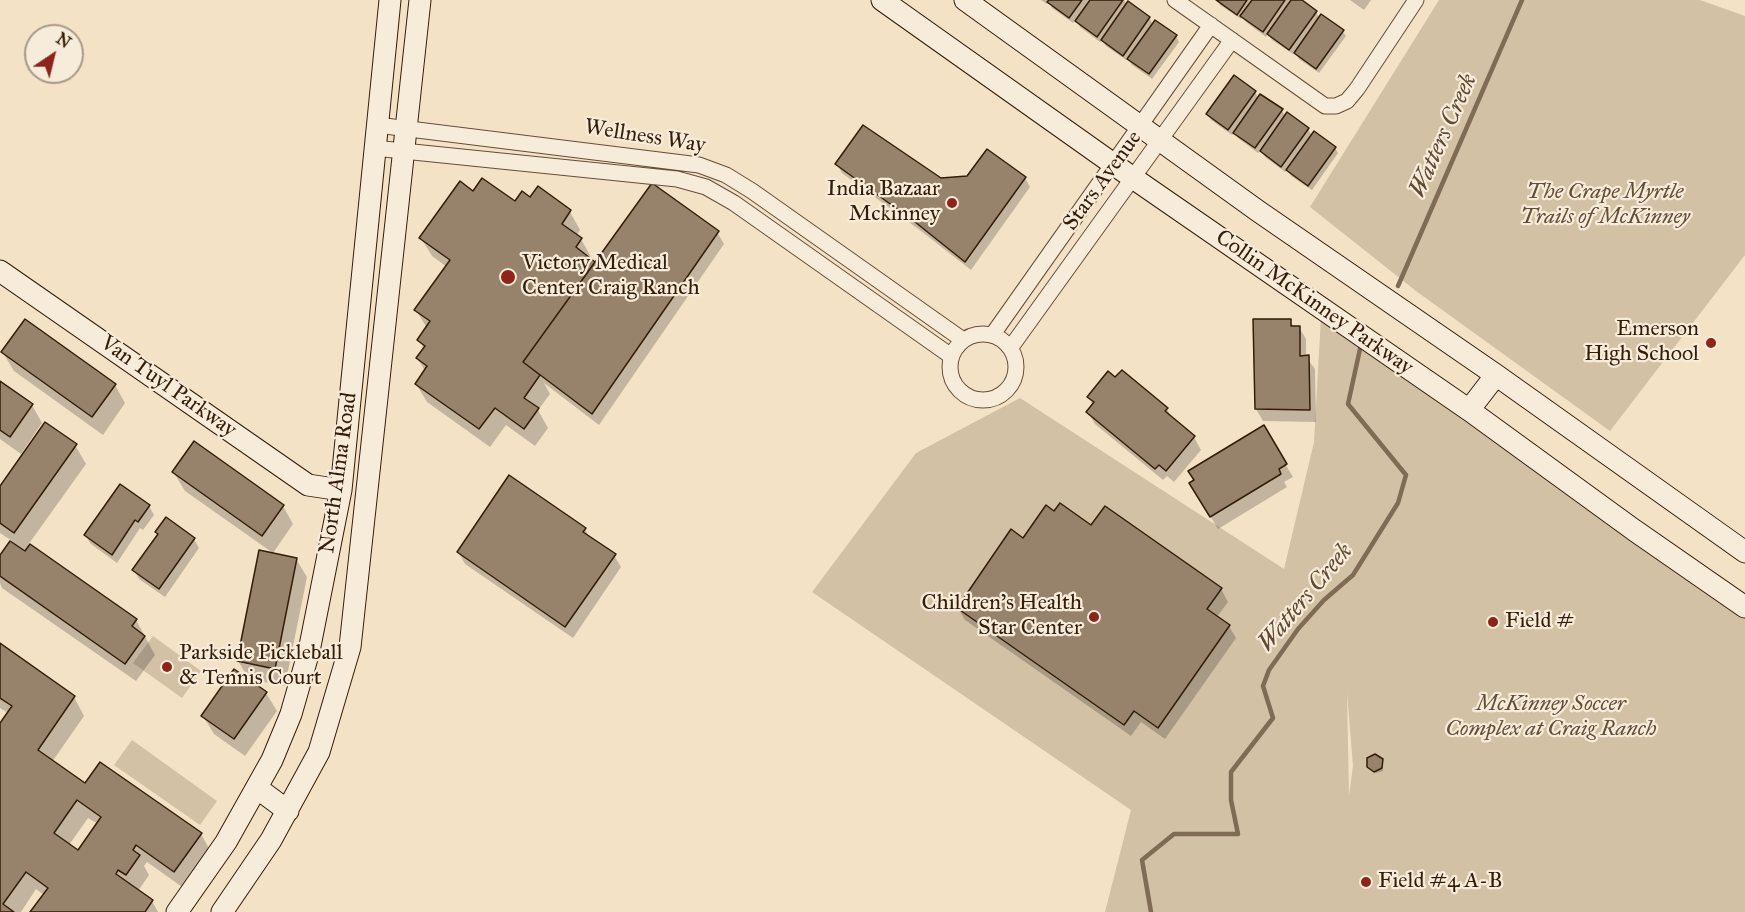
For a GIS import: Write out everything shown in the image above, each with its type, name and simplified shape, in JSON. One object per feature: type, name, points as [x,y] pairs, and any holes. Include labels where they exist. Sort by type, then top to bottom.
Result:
[{"type":"street","name":"North Alma Road","points":[[177,912],[226,842],[272,760],[291,714],[305,667],[341,490],[390,0]]},
{"type":"street","name":"North Alma Road","points":[[222,912],[288,812],[319,752],[350,647],[420,0]]},
{"type":"street","name":"Collin McKinney Parkway","points":[[882,0],[1133,178],[1469,410],[1634,530],[1745,607]]},
{"type":"street","name":"Collin McKinney Parkway","points":[[965,0],[1140,127],[1745,552]]},
{"type":"street","points":[[1175,0],[1325,106],[1336,106],[1347,101],[1416,0]]},
{"type":"street","name":"Stars Avenue","points":[[993,334],[1211,25]]},
{"type":"street","name":"Stars Avenue","points":[[1011,348],[1232,40]]},
{"type":"street","name":"Wellness Way","points":[[377,125],[699,165],[726,175],[752,191],[963,340]]},
{"type":"street","name":"Wellness Way","points":[[374,148],[677,179],[706,187],[734,203],[951,356]]},
{"type":"street","name":"Van Tuyl Parkway","points":[[0,271],[308,485],[341,490]]},
{"type":"street","points":[[982,333],[993,334],[1011,348],[1017,364],[1016,373],[1012,384],[997,397],[984,400],[972,399],[954,385],[949,367],[951,356],[958,344],[967,336],[982,333]]},
{"type":"street","points":[[1469,410],[1496,375]]},
{"type":"street","points":[[257,788],[288,812]]},
{"type":"green space","name":"The Crape Myrtle Trails of McKinney","points":[[1439,0],[1700,0],[1745,16],[1745,255],[1610,431],[1416,291],[1310,207]]},
{"type":"green space","name":"McKinney Soccer Complex at Craig Ranch","points":[[1321,317],[1745,616],[1745,912],[1105,912],[1131,810],[812,592],[916,453],[1020,398],[1284,569],[1314,442]],"holes":[[[1347,693],[1353,766],[1349,796]]]},
{"type":"green space","name":"Parkside Pickleball & Tennis Court","points":[[153,636],[201,671],[182,698],[133,663]]},
{"type":"green space","points":[[132,740],[217,801],[200,825],[114,765]]},
{"type":"building","points":[[1049,0],[1082,0],[1069,18],[1047,2]]},
{"type":"building","points":[[1090,0],[1123,0],[1097,37],[1075,21]]},
{"type":"building","points":[[1216,0],[1247,0],[1237,15]]},
{"type":"building","points":[[1252,0],[1285,0],[1263,32],[1240,16]]},
{"type":"building","points":[[1291,0],[1302,0],[1317,11],[1289,50],[1267,34]]},
{"type":"building","points":[[1128,1],[1150,17],[1123,56],[1101,40]]},
{"type":"building","points":[[1321,14],[1344,30],[1316,69],[1294,53]]},
{"type":"building","points":[[1155,20],[1177,35],[1149,74],[1127,59]]},
{"type":"building","points":[[1234,75],[1256,91],[1228,130],[1206,114]]},
{"type":"building","points":[[1260,94],[1283,109],[1255,148],[1233,133]]},
{"type":"building","points":[[1287,112],[1309,128],[1281,167],[1260,151]]},
{"type":"building","points":[[863,125],[941,178],[967,176],[987,149],[1026,177],[965,262],[915,222],[835,164]]},
{"type":"building","points":[[1314,131],[1336,147],[1308,186],[1286,170]]},
{"type":"building","points":[[482,178],[515,201],[522,191],[530,197],[538,186],[571,210],[562,224],[582,238],[576,247],[595,262],[523,362],[540,375],[524,398],[539,408],[524,429],[495,408],[479,429],[415,384],[427,366],[416,358],[425,346],[417,340],[430,321],[414,310],[450,260],[419,238],[460,181],[473,191]]},
{"type":"building","points":[[652,183],[719,231],[592,414],[523,362]]},
{"type":"building","points":[[25,319],[116,384],[92,417],[1,352]]},
{"type":"building","points":[[1253,319],[1291,319],[1291,326],[1300,326],[1300,356],[1309,355],[1310,410],[1255,409]]},
{"type":"building","points":[[1122,370],[1168,408],[1165,411],[1195,436],[1166,471],[1159,465],[1155,469],[1086,412],[1094,402],[1087,397],[1108,371],[1115,377]]},
{"type":"building","points":[[0,381],[33,404],[10,437],[0,430]]},
{"type":"building","points":[[45,422],[77,444],[14,533],[0,523],[0,486]]},
{"type":"building","points":[[1264,425],[1287,464],[1279,469],[1281,474],[1210,517],[1189,483],[1194,480],[1188,471]]},
{"type":"building","points":[[194,441],[284,505],[262,536],[172,472]]},
{"type":"building","points":[[509,475],[586,528],[583,532],[616,554],[565,627],[457,552]]},
{"type":"building","points":[[120,484],[150,505],[138,522],[135,520],[112,555],[84,535]]},
{"type":"building","name":"Children's Health Star Center","points":[[1060,503],[1091,525],[1105,506],[1222,588],[1207,609],[1230,625],[1158,728],[1134,711],[1124,725],[957,608],[1011,529],[1023,538],[1046,505],[1054,511]]},
{"type":"building","points":[[166,517],[195,538],[159,589],[132,570],[158,534],[155,532]]},
{"type":"building","points":[[10,541],[25,551],[30,544],[137,619],[132,626],[145,636],[125,664],[0,576],[0,555]]},
{"type":"building","points":[[259,550],[297,558],[275,669],[237,661]]},
{"type":"building","points":[[0,643],[75,696],[38,750],[85,783],[100,762],[202,833],[174,872],[136,845],[133,850],[140,855],[126,875],[118,870],[116,874],[153,900],[145,912],[30,912],[48,888],[26,872],[3,904],[14,912],[0,912],[0,723],[12,706],[0,698]],"holes":[[[77,800],[101,817],[78,850],[54,833]]]},
{"type":"building","points":[[234,669],[267,692],[234,739],[201,716]]},
{"type":"building","points":[[1375,754],[1383,759],[1382,768],[1374,772],[1367,767],[1367,758]]},
{"type":"waterway","name":"Watters Creek","points":[[1398,286],[1522,0]]},
{"type":"waterway","name":"Watters Creek","points":[[1151,912],[1142,860],[1174,834],[1238,834],[1231,800],[1231,772],[1273,718],[1263,686],[1269,670],[1298,629],[1324,600],[1353,575],[1398,503],[1406,475],[1348,404],[1360,349]]},
{"type":"place","name":"India Bazaar Mckinney","points":[[952,203]]},
{"type":"place","name":"Victory Medical Center Craig Ranch","points":[[508,277]]},
{"type":"place","name":"Emerson High School","points":[[1711,343]]},
{"type":"place","name":"Children's Health Star Center","points":[[1094,617]]},
{"type":"place","name":"Field #","points":[[1493,622]]},
{"type":"place","name":"Parkside Pickleball & Tennis Court","points":[[167,667]]},
{"type":"place","name":"Field #4 A-B","points":[[1366,882]]}]
